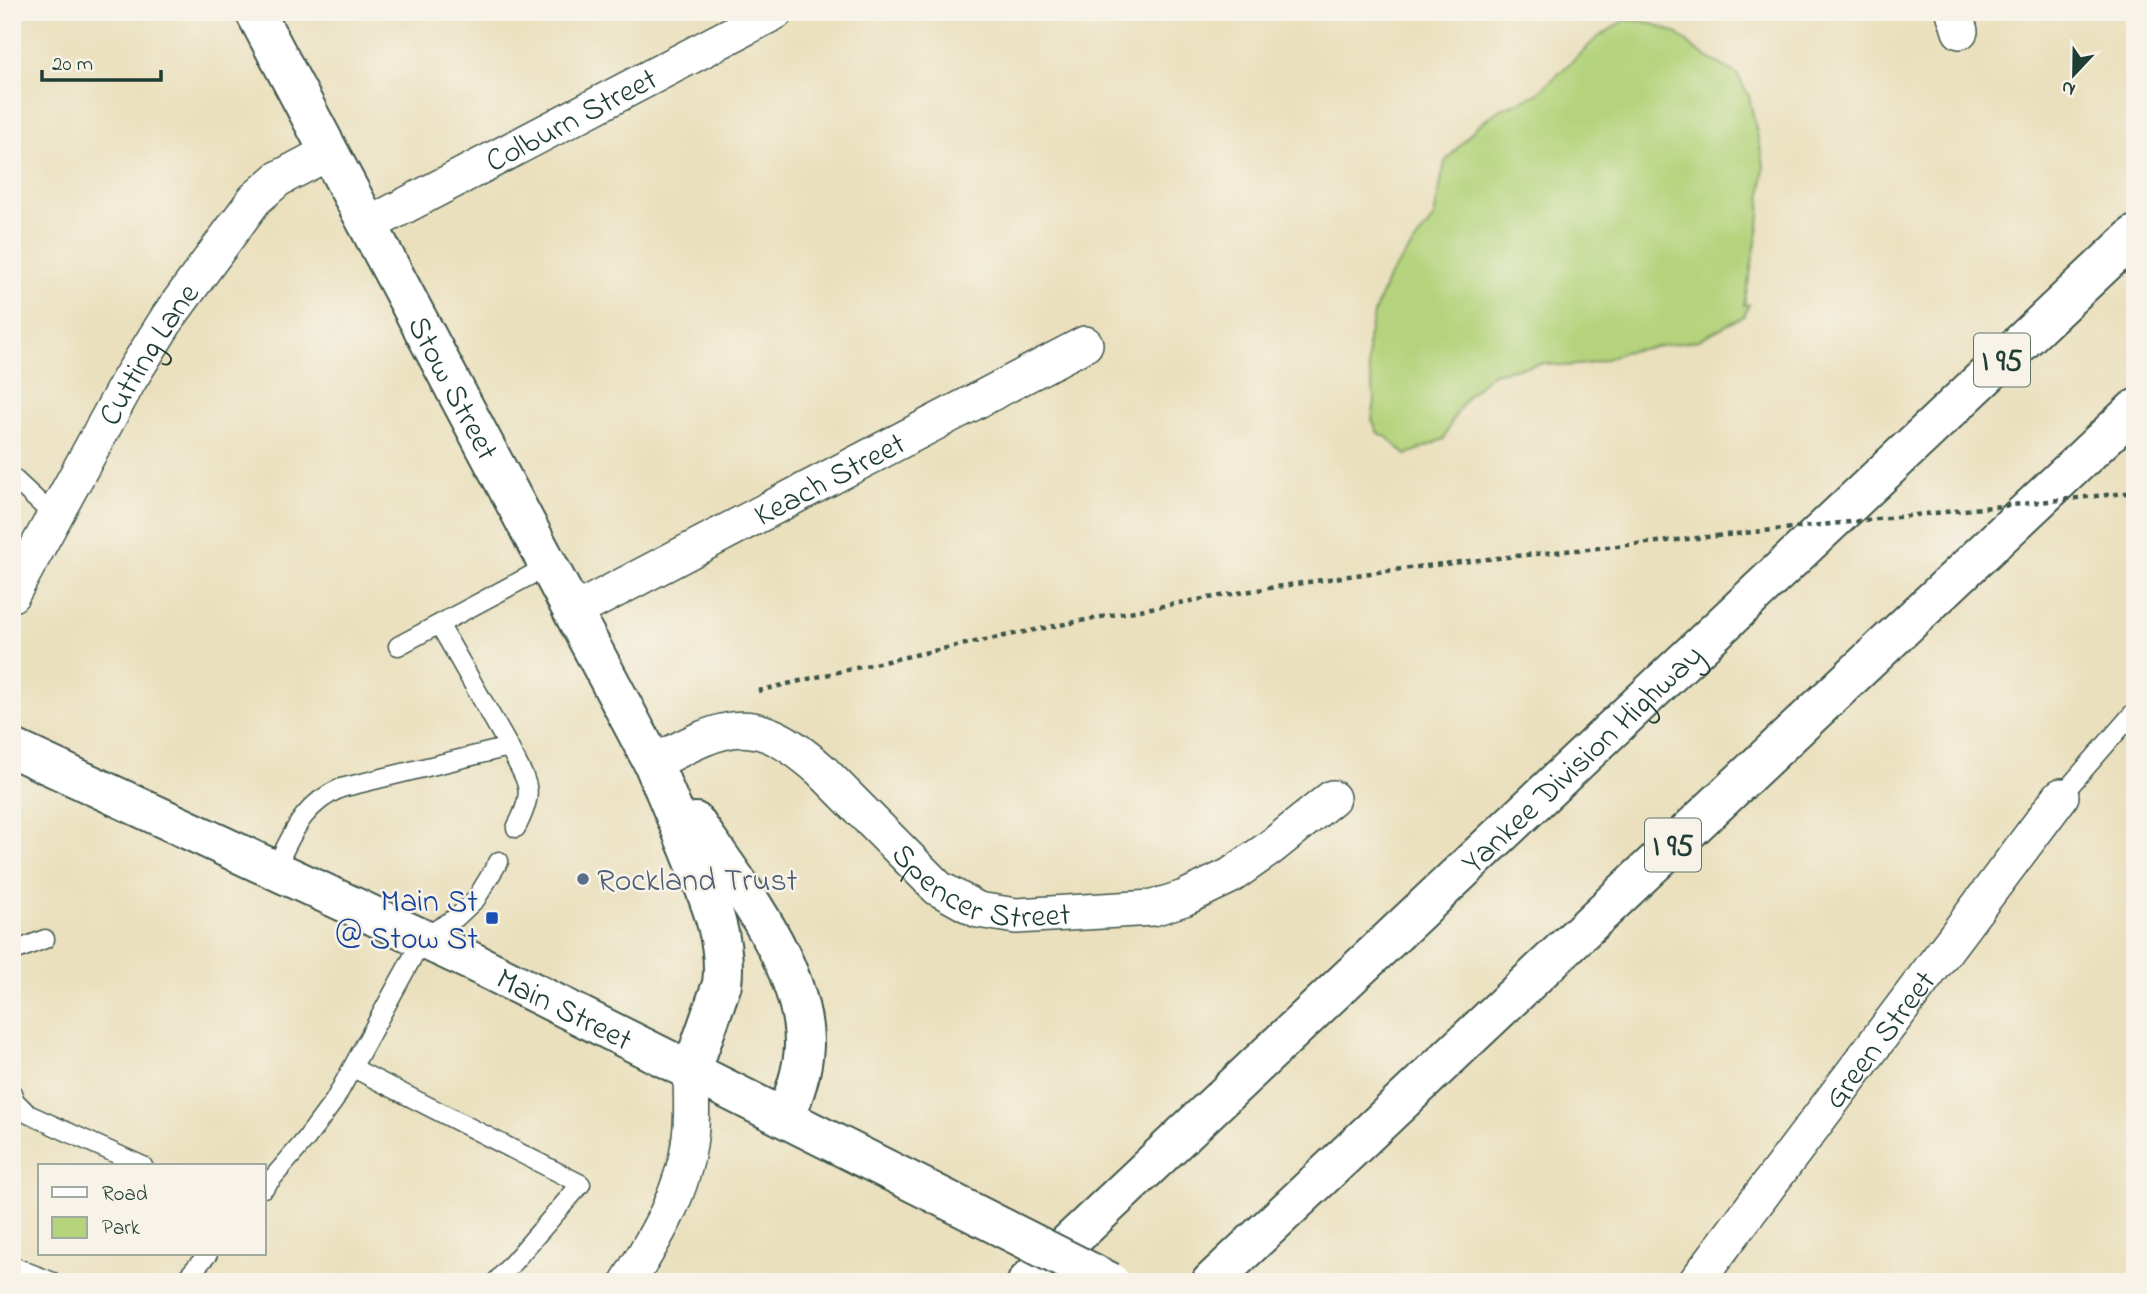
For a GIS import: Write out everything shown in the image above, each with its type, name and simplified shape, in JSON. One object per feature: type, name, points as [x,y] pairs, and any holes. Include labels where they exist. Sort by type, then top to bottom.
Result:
[{"type":"main road","name":"Stow Street","points":[[255,12],[653,763],[704,886],[719,930],[723,953],[722,984],[691,1072]]},
{"type":"main road","name":"Yankee Division Highway","points":[[1027,1282],[2135,235]]},
{"type":"main road","name":"I 95","points":[[1211,1282],[2135,409]]},
{"type":"main road","name":"Main Street","points":[[12,748],[423,938],[1110,1282]]},
{"type":"main road","name":"Stow Street","points":[[653,763],[753,905],[786,970],[802,1022],[804,1045],[795,1092],[785,1118]]},
{"type":"street","name":"Colburn Street","points":[[368,225],[775,12]]},
{"type":"street","name":"Cutting Lane","points":[[12,594],[153,340],[255,199],[278,179],[329,152]]},
{"type":"street","name":"Keach Street","points":[[573,612],[1085,344]]},
{"type":"street","name":"Spencer Street","points":[[653,763],[724,731],[741,728],[775,737],[821,770],[938,888],[978,910],[1016,916],[1153,908],[1184,898],[1230,876],[1332,798]]},
{"type":"street","name":"Green Street","points":[[1696,1282],[2061,796]]},
{"type":"street","points":[[628,1282],[657,1235],[684,1171],[691,1136],[691,1072]]},
{"type":"lane","points":[[12,478],[54,516]]},
{"type":"lane","points":[[398,646],[548,566]]},
{"type":"lane","points":[[439,624],[527,783],[529,793],[526,810],[516,828]]},
{"type":"lane","points":[[2061,796],[2135,712]]},
{"type":"lane","points":[[275,869],[307,810],[327,793],[509,747]]},
{"type":"lane","points":[[266,1186],[320,1121],[353,1068],[423,938],[457,917],[476,900],[499,861]]},
{"type":"lane","points":[[12,952],[45,939]]},
{"type":"lane","points":[[353,1068],[581,1184],[496,1282]]},
{"type":"lane","points":[[12,1093],[15,1101],[28,1114],[139,1164]]},
{"type":"lane","points":[[183,1282],[206,1256]]},
{"type":"lane","points":[[12,1266],[53,1282]]},
{"type":"path","points":[[748,694],[1003,637],[1206,598],[1388,570],[2135,492]]},
{"type":"green space","points":[[1626,19],[1651,23],[1678,34],[1698,52],[1737,74],[1749,96],[1764,165],[1759,227],[1744,305],[1749,304],[1744,316],[1698,340],[1623,352],[1587,364],[1565,366],[1544,363],[1493,373],[1468,395],[1444,439],[1406,455],[1387,437],[1378,433],[1372,420],[1375,400],[1368,365],[1368,339],[1375,310],[1388,278],[1434,217],[1445,162],[1476,127],[1499,110],[1537,94],[1597,38]]},
{"type":"place","name":"Rockland Trust","points":[[583,879]]},
{"type":"place","name":"Main St @ Stow St","points":[[492,918]]}]
